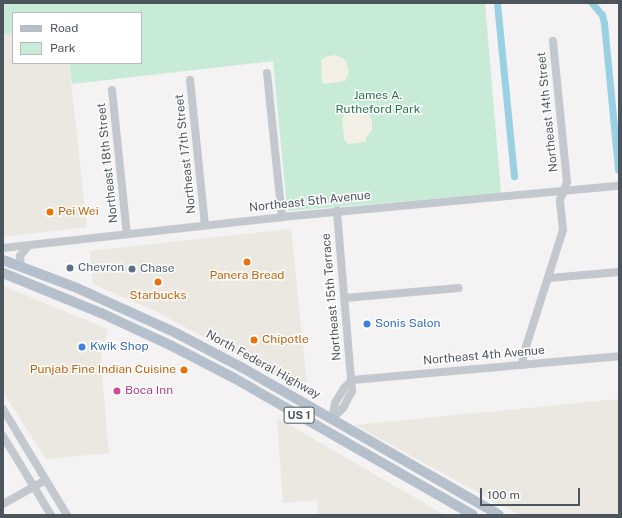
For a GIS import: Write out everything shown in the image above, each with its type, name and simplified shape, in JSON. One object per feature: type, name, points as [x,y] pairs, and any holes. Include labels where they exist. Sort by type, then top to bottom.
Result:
[{"type":"main road","name":"North Federal Highway","points":[[3,260],[107,301],[176,333],[241,367],[499,515]]},
{"type":"main road","name":"US 1","points":[[3,273],[101,313],[234,378],[473,515]]},
{"type":"main road","points":[[101,313],[107,301]]},
{"type":"main road","points":[[152,337],[170,336],[176,333]]},
{"type":"main road","points":[[306,420],[316,422],[332,419]]},
{"type":"main road","points":[[326,431],[331,428],[352,430]]},
{"type":"street","name":"Northeast 14th Street","points":[[522,365],[524,353],[562,239],[563,230],[560,200],[567,182],[553,41]]},
{"type":"street","points":[[268,73],[282,217]]},
{"type":"street","name":"Northeast 17th Street","points":[[190,80],[205,225]]},
{"type":"street","name":"Northeast 18th Street","points":[[112,90],[127,234]]},
{"type":"street","name":"Northeast 5th Avenue","points":[[3,248],[282,217],[619,186]]},
{"type":"street","name":"Northeast 15th Terrace","points":[[332,419],[343,408],[352,391],[337,212]]},
{"type":"street","points":[[20,266],[20,256],[29,245]]},
{"type":"street","points":[[549,278],[619,272]]},
{"type":"street","points":[[345,298],[460,288]]},
{"type":"street","name":"Northeast 4th Avenue","points":[[352,380],[619,356]]},
{"type":"street","points":[[234,378],[241,367]]},
{"type":"street","points":[[3,411],[67,515]]},
{"type":"street","points":[[3,436],[51,515]]},
{"type":"street","points":[[3,504],[46,480]]},
{"type":"shaded area","points":[[12,33],[12,64],[69,64],[87,227],[3,237],[3,34]]},
{"type":"shaded area","points":[[291,229],[308,393],[157,312],[93,284],[90,251]]},
{"type":"shaded area","points":[[3,286],[108,329],[101,357],[101,364],[109,453],[46,459],[3,392]]},
{"type":"shaded area","points":[[619,399],[619,515],[519,515],[355,425]]},
{"type":"shaded area","points":[[277,418],[445,515],[318,515],[317,500],[283,503]]},
{"type":"green space","name":"James A. Rutheford Park","points":[[3,3],[485,3],[501,193],[289,211],[287,208],[273,61],[72,84],[69,64],[142,64],[142,12],[12,12],[12,33],[3,34]]},
{"type":"sand","points":[[335,55],[344,59],[347,63],[349,72],[345,81],[324,84],[322,82],[321,61],[325,57]]},
{"type":"sand","points":[[354,109],[365,111],[372,119],[372,130],[366,138],[366,142],[348,144],[344,139],[342,119],[345,114]]},
{"type":"waterway","points":[[497,3],[514,176]]},
{"type":"waterway","points":[[592,3],[602,15],[604,23],[618,169]]},
{"type":"place","name":"Pei Wei","points":[[50,212]]},
{"type":"place","name":"Panera Bread","points":[[247,262]]},
{"type":"place","name":"Chevron","points":[[70,268]]},
{"type":"place","name":"Chase","points":[[132,269]]},
{"type":"place","name":"Starbucks","points":[[158,282]]},
{"type":"place","name":"Sonis Salon","points":[[367,324]]},
{"type":"place","name":"Chipotle","points":[[254,340]]},
{"type":"place","name":"Kwik Shop","points":[[82,347]]},
{"type":"place","name":"Punjab Fine Indian Cuisine","points":[[184,370]]},
{"type":"place","name":"Boca Inn","points":[[117,391]]}]
